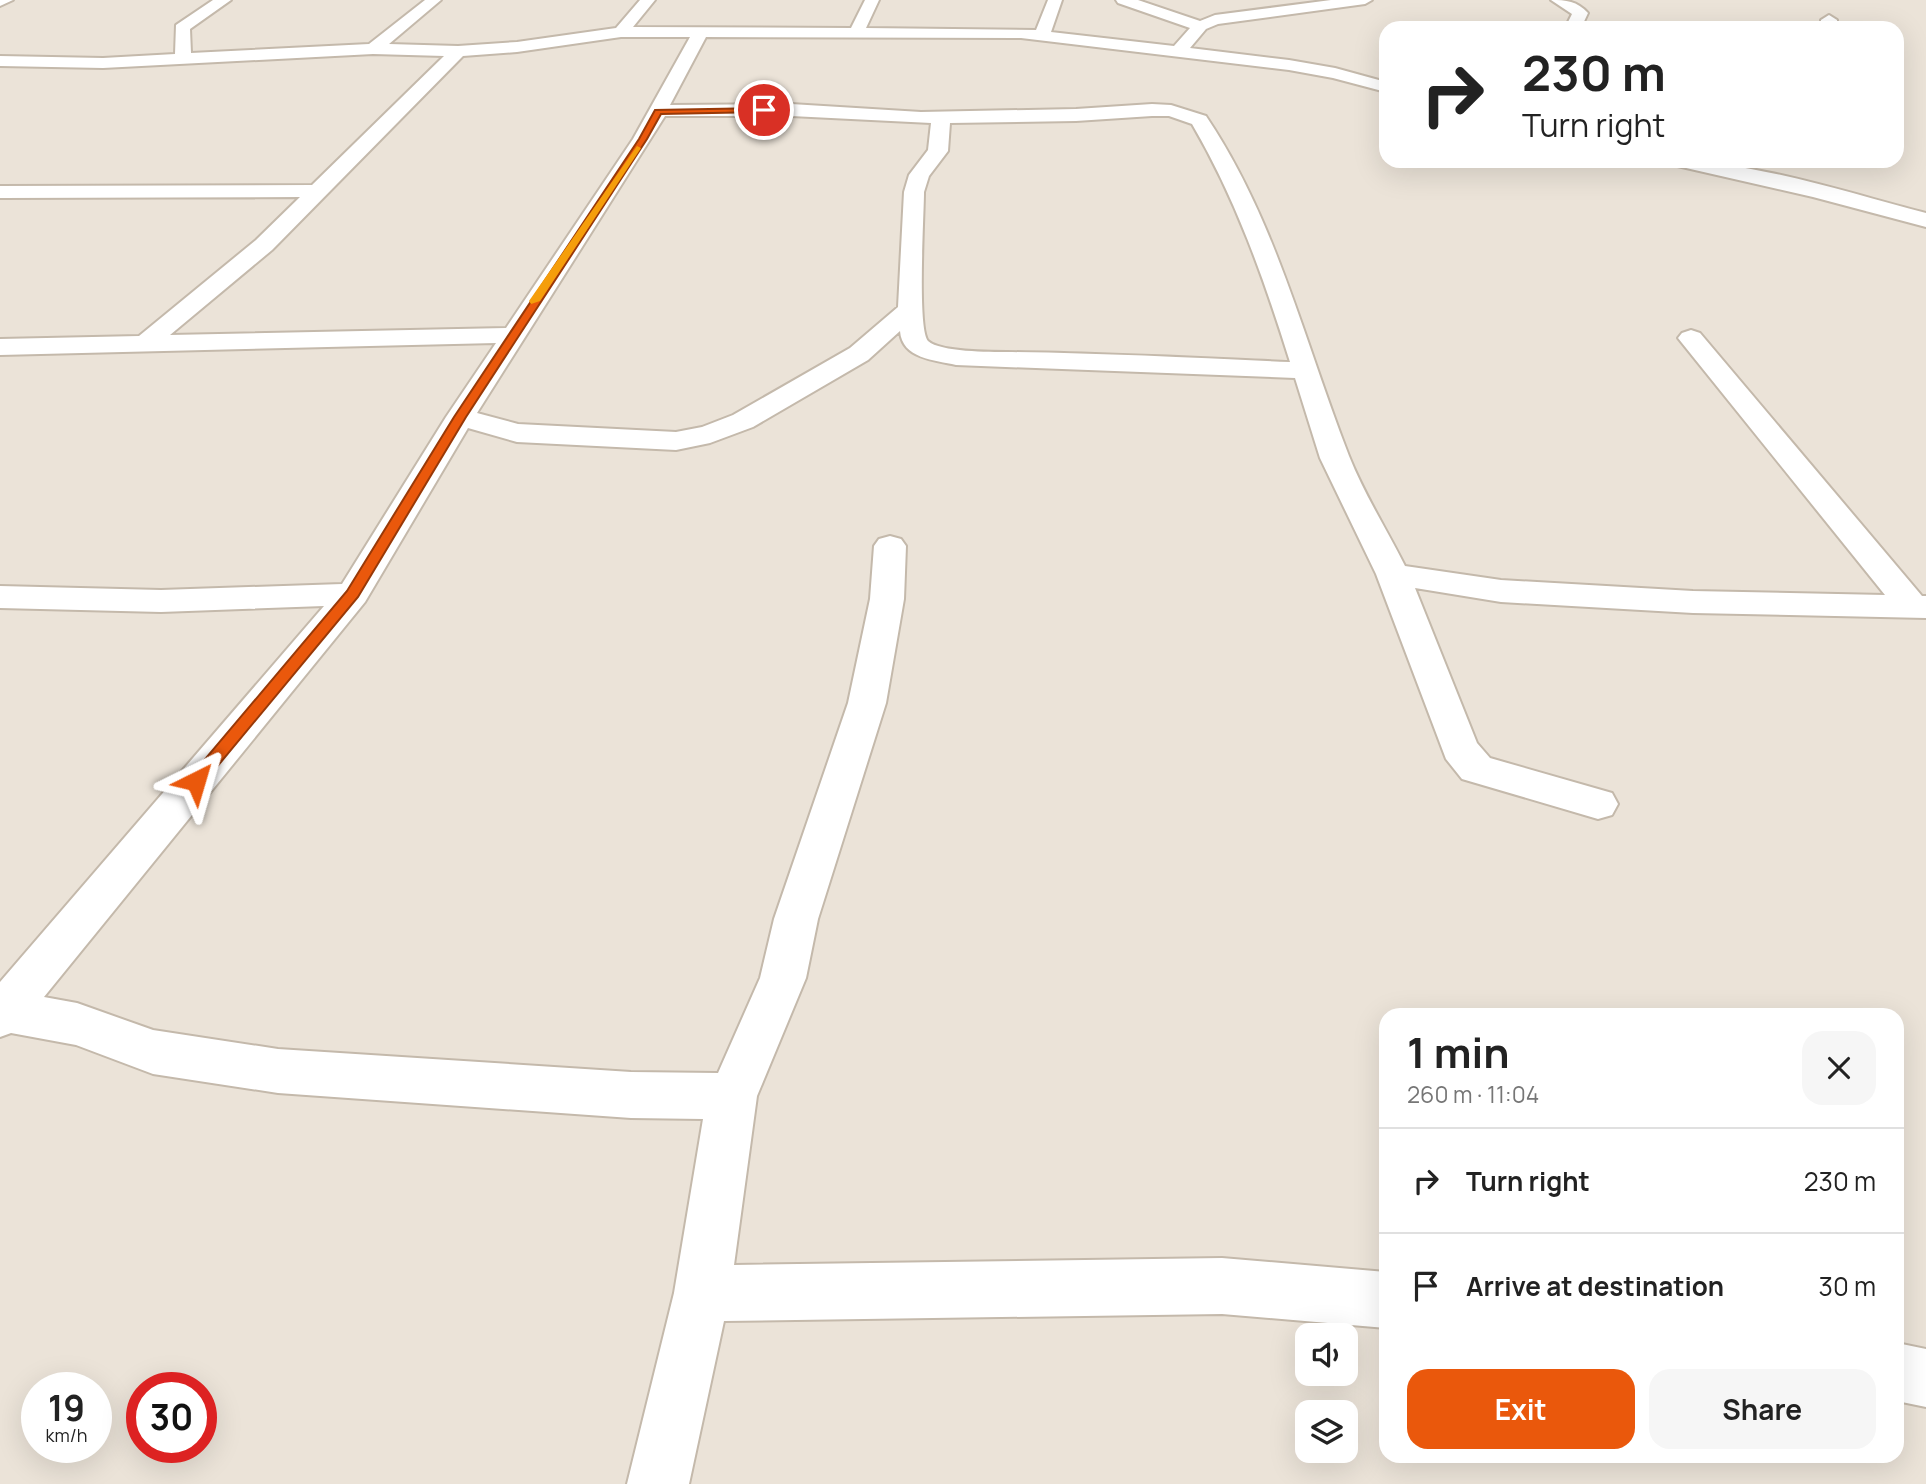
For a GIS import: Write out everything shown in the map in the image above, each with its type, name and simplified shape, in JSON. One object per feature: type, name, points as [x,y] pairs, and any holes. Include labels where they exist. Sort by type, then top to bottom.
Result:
[{"type":"street","points":[[0,2],[6,0]]},
{"type":"street","points":[[183,60],[182,28],[193,18],[224,0]]},
{"type":"street","points":[[373,49],[434,0]]},
{"type":"street","points":[[621,32],[648,0]]},
{"type":"street","points":[[856,33],[873,0]]},
{"type":"street","points":[[1042,34],[1055,0]]},
{"type":"street","points":[[1123,0],[1200,26]]},
{"type":"street","points":[[1179,51],[1200,26],[1227,17],[1365,0]]},
{"type":"street","points":[[1558,0],[1580,13],[1576,21]]},
{"type":"street","points":[[0,61],[103,63],[373,49],[458,51],[517,47],[621,32],[1042,34],[1312,69],[1379,85]]},
{"type":"street","points":[[2,1013],[353,594],[460,417],[643,139],[701,32]]},
{"type":"street","points":[[148,341],[264,245],[458,51]]},
{"type":"street","points":[[658,111],[791,110],[942,117],[1076,115],[1152,110],[1171,111],[1199,120],[1228,168],[1267,257],[1335,458],[1393,574],[1460,749],[1476,769],[1598,804]]},
{"type":"street","points":[[942,117],[938,151],[919,176],[914,192],[910,309],[913,339],[917,346],[956,357],[1306,370]]},
{"type":"street","points":[[1712,168],[1816,191],[1926,220]]},
{"type":"street","points":[[1810,168],[1816,191]]},
{"type":"street","points":[[0,192],[317,191]]},
{"type":"street","points":[[460,417],[517,433],[676,440],[710,435],[743,421],[859,354],[910,309]]},
{"type":"street","points":[[0,347],[148,341],[514,334]]},
{"type":"street","points":[[1691,338],[1919,607]]},
{"type":"street","points":[[439,450],[517,433]]},
{"type":"street","points":[[658,1484],[702,1293],[732,1096],[783,978],[796,919],[867,703],[887,600],[890,546]]},
{"type":"street","points":[[1393,574],[1527,593],[1693,602],[1919,607]]},
{"type":"street","points":[[0,597],[161,601],[353,594]]},
{"type":"street","points":[[2,1013],[77,1024],[153,1052],[278,1071],[631,1095],[732,1096]]},
{"type":"street","points":[[702,1293],[1222,1286],[1379,1299]]},
{"type":"street","points":[[1904,1373],[1926,1378]]},
{"type":"shaded area","points":[[0,0],[1926,0],[1926,1484],[0,1484]]},
{"type":"slow traffic","points":[[535,301],[637,148]]},
{"type":"route","points":[[196,781],[353,594],[439,450],[540,292],[643,139],[658,111],[764,110]]}]
